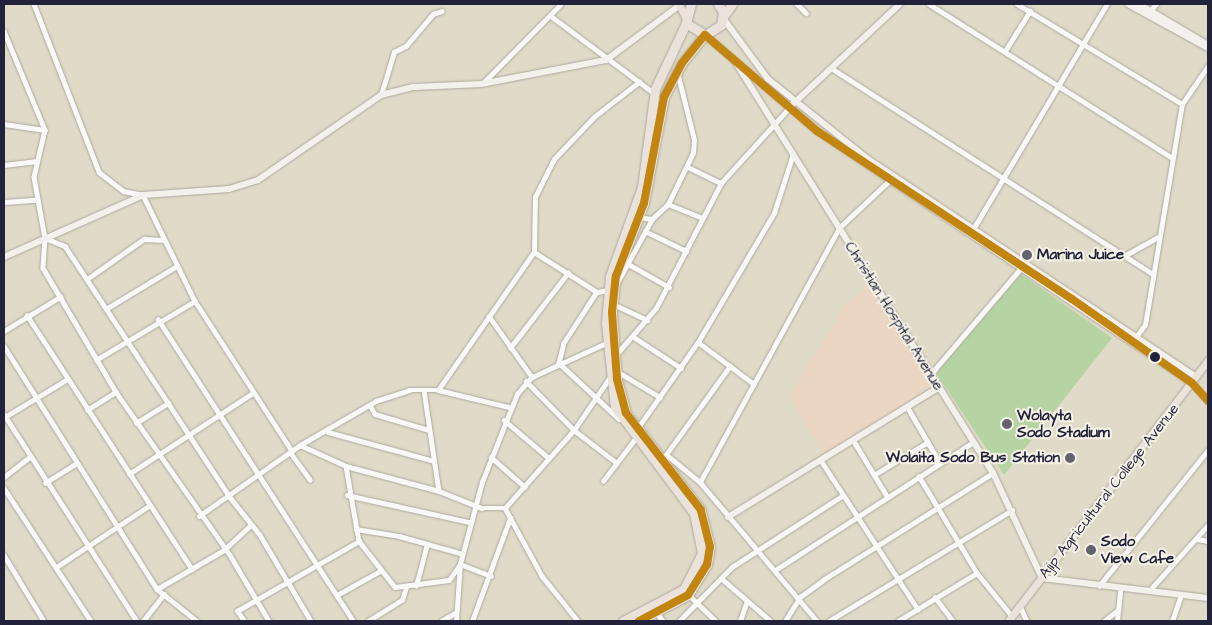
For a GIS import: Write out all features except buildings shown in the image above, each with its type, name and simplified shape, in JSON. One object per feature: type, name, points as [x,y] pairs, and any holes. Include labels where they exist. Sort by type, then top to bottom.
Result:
[{"type":"highway","points":[[637,216],[654,93],[686,20],[690,4]]},
{"type":"highway","points":[[718,4],[723,18]]},
{"type":"highway","points":[[612,356],[608,342],[611,288],[637,216],[664,97],[677,71],[705,35],[718,30],[732,4]]},
{"type":"highway","points":[[686,20],[705,35]]},
{"type":"highway","points":[[611,288],[613,304],[613,374],[620,420],[664,458],[701,510],[710,535],[707,565],[689,595],[639,621]]},
{"type":"highway","points":[[613,374],[634,434],[700,526],[702,553],[689,595]]},
{"type":"highway","points":[[623,621],[689,595]]},
{"type":"main road","points":[[4,257],[143,195],[229,189],[258,180],[381,95],[414,88],[482,84],[606,60],[679,4],[686,20]]},
{"type":"main road","points":[[788,109],[900,4]]},
{"type":"main road","points":[[1128,4],[1208,47]]},
{"type":"main road","points":[[1139,4],[1208,47]]},
{"type":"main road","points":[[723,18],[755,66],[795,102],[892,178]]},
{"type":"main road","points":[[705,35],[788,109],[973,230],[1194,380]]},
{"type":"main road","name":"Christian Hospital Avenue","points":[[734,60],[993,473],[1012,510],[1042,578]]},
{"type":"main road","points":[[973,230],[1022,267],[1135,340]]},
{"type":"main road","name":"Ajip Agricultural College Avenue","points":[[1010,619],[1208,360]]},
{"type":"main road","points":[[728,517],[855,443],[938,388]]},
{"type":"main road","points":[[1042,578],[1120,590],[1208,598]]},
{"type":"street","points":[[34,4],[98,172],[122,191],[143,195],[195,301],[310,480]]},
{"type":"street","points":[[482,84],[561,4]]},
{"type":"street","points":[[797,4],[806,13]]},
{"type":"street","points":[[929,4],[1171,157]]},
{"type":"street","points":[[1017,4],[1086,44],[1182,104]]},
{"type":"street","points":[[973,230],[1008,177],[1086,44],[1107,4]]},
{"type":"street","points":[[1151,10],[1156,4]]},
{"type":"street","points":[[1005,51],[1030,11]]},
{"type":"street","points":[[381,95],[394,52],[406,46],[433,14],[442,12]]},
{"type":"street","points":[[551,16],[606,60],[654,93]]},
{"type":"street","points":[[4,31],[45,130],[35,161],[36,200],[45,238],[43,268],[116,392],[157,455],[224,550],[269,621]]},
{"type":"street","points":[[1135,340],[1145,325],[1154,274],[1157,238],[1182,104],[1208,66]]},
{"type":"street","points":[[831,68],[1008,177],[1124,256],[1154,274]]},
{"type":"street","points":[[559,363],[564,343],[597,292],[611,288],[630,265],[652,219],[668,204],[688,167],[695,143],[677,71]]},
{"type":"street","points":[[438,390],[534,252],[535,197],[541,179],[595,116],[639,82]]},
{"type":"street","points":[[612,356],[635,338],[669,287],[721,182],[788,109]]},
{"type":"street","points":[[4,124],[45,130]]},
{"type":"street","points":[[603,481],[698,342],[774,213],[793,154]]},
{"type":"street","points":[[4,165],[35,161]]},
{"type":"street","points":[[688,167],[721,182]]},
{"type":"street","points":[[700,482],[839,228],[892,178]]},
{"type":"street","points":[[4,202],[36,200]]},
{"type":"street","points":[[668,204],[702,218]]},
{"type":"street","points":[[637,216],[652,219]]},
{"type":"street","points":[[645,231],[686,251]]},
{"type":"street","points":[[45,238],[65,246],[229,496],[288,580],[311,621]]},
{"type":"street","points":[[1124,256],[1157,238]]},
{"type":"street","points":[[87,279],[144,239],[164,240]]},
{"type":"street","points":[[534,252],[597,292]]},
{"type":"street","points":[[630,265],[669,287]]},
{"type":"street","points":[[106,309],[177,266]]},
{"type":"street","points":[[930,375],[1022,267]]},
{"type":"street","points":[[510,348],[568,273]]},
{"type":"street","points":[[4,331],[60,297]]},
{"type":"street","points":[[96,360],[158,319],[195,301]]},
{"type":"street","points":[[613,304],[648,320]]},
{"type":"street","points":[[27,316],[66,380],[192,569]]},
{"type":"street","points":[[489,316],[532,377]]},
{"type":"street","points":[[158,319],[319,563],[353,621]]},
{"type":"street","points":[[635,338],[680,368]]},
{"type":"street","points":[[456,621],[460,553],[509,407],[526,381],[532,377],[608,342]]},
{"type":"street","points":[[698,342],[754,384]]},
{"type":"street","points":[[4,346],[35,399],[157,589],[197,621]]},
{"type":"street","points":[[559,363],[620,420]]},
{"type":"street","points":[[730,366],[664,458],[700,482],[757,550],[777,569],[817,621]]},
{"type":"street","points":[[505,508],[574,430],[595,397],[613,374],[660,398]]},
{"type":"street","points":[[66,380],[4,415],[28,458],[137,621]]},
{"type":"street","points":[[1194,380],[1208,401]]},
{"type":"street","points":[[526,381],[574,430],[617,462]]},
{"type":"street","points":[[199,516],[261,475],[300,445],[328,432],[370,405],[409,390],[438,390],[509,407]]},
{"type":"street","points":[[424,390],[439,491]]},
{"type":"street","points":[[87,410],[116,392]]},
{"type":"street","points":[[129,474],[190,436],[253,393]]},
{"type":"street","points":[[136,423],[168,403]]},
{"type":"street","points":[[370,405],[375,414],[429,430]]},
{"type":"street","points":[[908,408],[940,463]]},
{"type":"street","points":[[504,420],[549,458]]},
{"type":"street","points":[[328,432],[434,461]]},
{"type":"street","points":[[874,475],[928,442]]},
{"type":"street","points":[[777,569],[973,442]]},
{"type":"street","points":[[855,443],[887,496]]},
{"type":"street","points":[[300,445],[346,466],[439,491],[475,504],[505,508]]},
{"type":"street","points":[[1098,587],[1208,450]]},
{"type":"street","points":[[491,457],[525,487]]},
{"type":"street","points":[[4,477],[28,458]]},
{"type":"street","points":[[822,462],[875,548],[918,609]]},
{"type":"street","points":[[45,483],[76,464]]},
{"type":"street","points":[[346,466],[347,495],[359,541],[380,571],[395,587],[406,588],[449,580],[460,564]]},
{"type":"street","points":[[785,621],[800,597],[993,473]]},
{"type":"street","points":[[919,476],[977,573],[1010,619]]},
{"type":"street","points":[[4,488],[58,566],[91,621]]},
{"type":"street","points":[[347,495],[469,522]]},
{"type":"street","points":[[679,621],[689,595],[720,578],[757,550],[842,496]]},
{"type":"street","points":[[58,566],[150,505]]},
{"type":"street","points":[[472,621],[491,576],[511,520],[505,508]]},
{"type":"street","points":[[505,508],[542,576],[578,621]]},
{"type":"street","points":[[829,621],[1012,510]]},
{"type":"street","points":[[1148,592],[1197,540],[1208,525]]},
{"type":"street","points":[[157,589],[224,550],[250,526]]},
{"type":"street","points":[[356,530],[427,544],[460,553]]},
{"type":"street","points":[[1197,540],[1208,541]]},
{"type":"street","points":[[244,621],[237,610],[359,541]]},
{"type":"street","points":[[416,586],[427,544]]},
{"type":"street","points":[[4,555],[44,621]]},
{"type":"street","points":[[460,564],[491,576]]},
{"type":"street","points":[[337,596],[380,571]]},
{"type":"street","points":[[898,621],[977,573]]},
{"type":"street","points":[[720,578],[771,621]]},
{"type":"street","points":[[368,621],[402,600],[406,588]]},
{"type":"street","points":[[1118,621],[1120,590]]},
{"type":"street","points":[[143,621],[164,594]]},
{"type":"street","points":[[689,595],[716,621]]},
{"type":"street","points":[[1172,621],[1181,595]]},
{"type":"street","points":[[935,597],[953,621]]},
{"type":"street","points":[[740,621],[748,601]]},
{"type":"street","points":[[1020,606],[1028,621]]},
{"type":"street","points":[[1104,621],[1118,610]]},
{"type":"street","points":[[441,621],[455,613]]},
{"type":"street","points":[[657,613],[663,621]]},
{"type":"shaded area","points":[[871,284],[932,389],[824,457],[790,396],[844,306]]},
{"type":"green space","name":"Wolayta Sodo Stadium","points":[[1021,274],[1112,338],[1004,475],[936,373]]},
{"type":"transit line","points":[[639,621],[688,595],[707,565],[710,547],[701,510],[626,413],[617,379],[612,312],[616,276],[644,203],[664,97],[682,63],[705,35],[817,131],[1072,299],[1192,383],[1208,401]]},
{"type":"place","name":"Marina Juice","points":[[1027,255]]},
{"type":"place","name":"Wolayta Sodo Stadium","points":[[1007,424]]},
{"type":"place","name":"Wolaita Sodo Bus Station","points":[[1070,458]]},
{"type":"place","name":"Sodo View Cafe","points":[[1091,550]]}]
